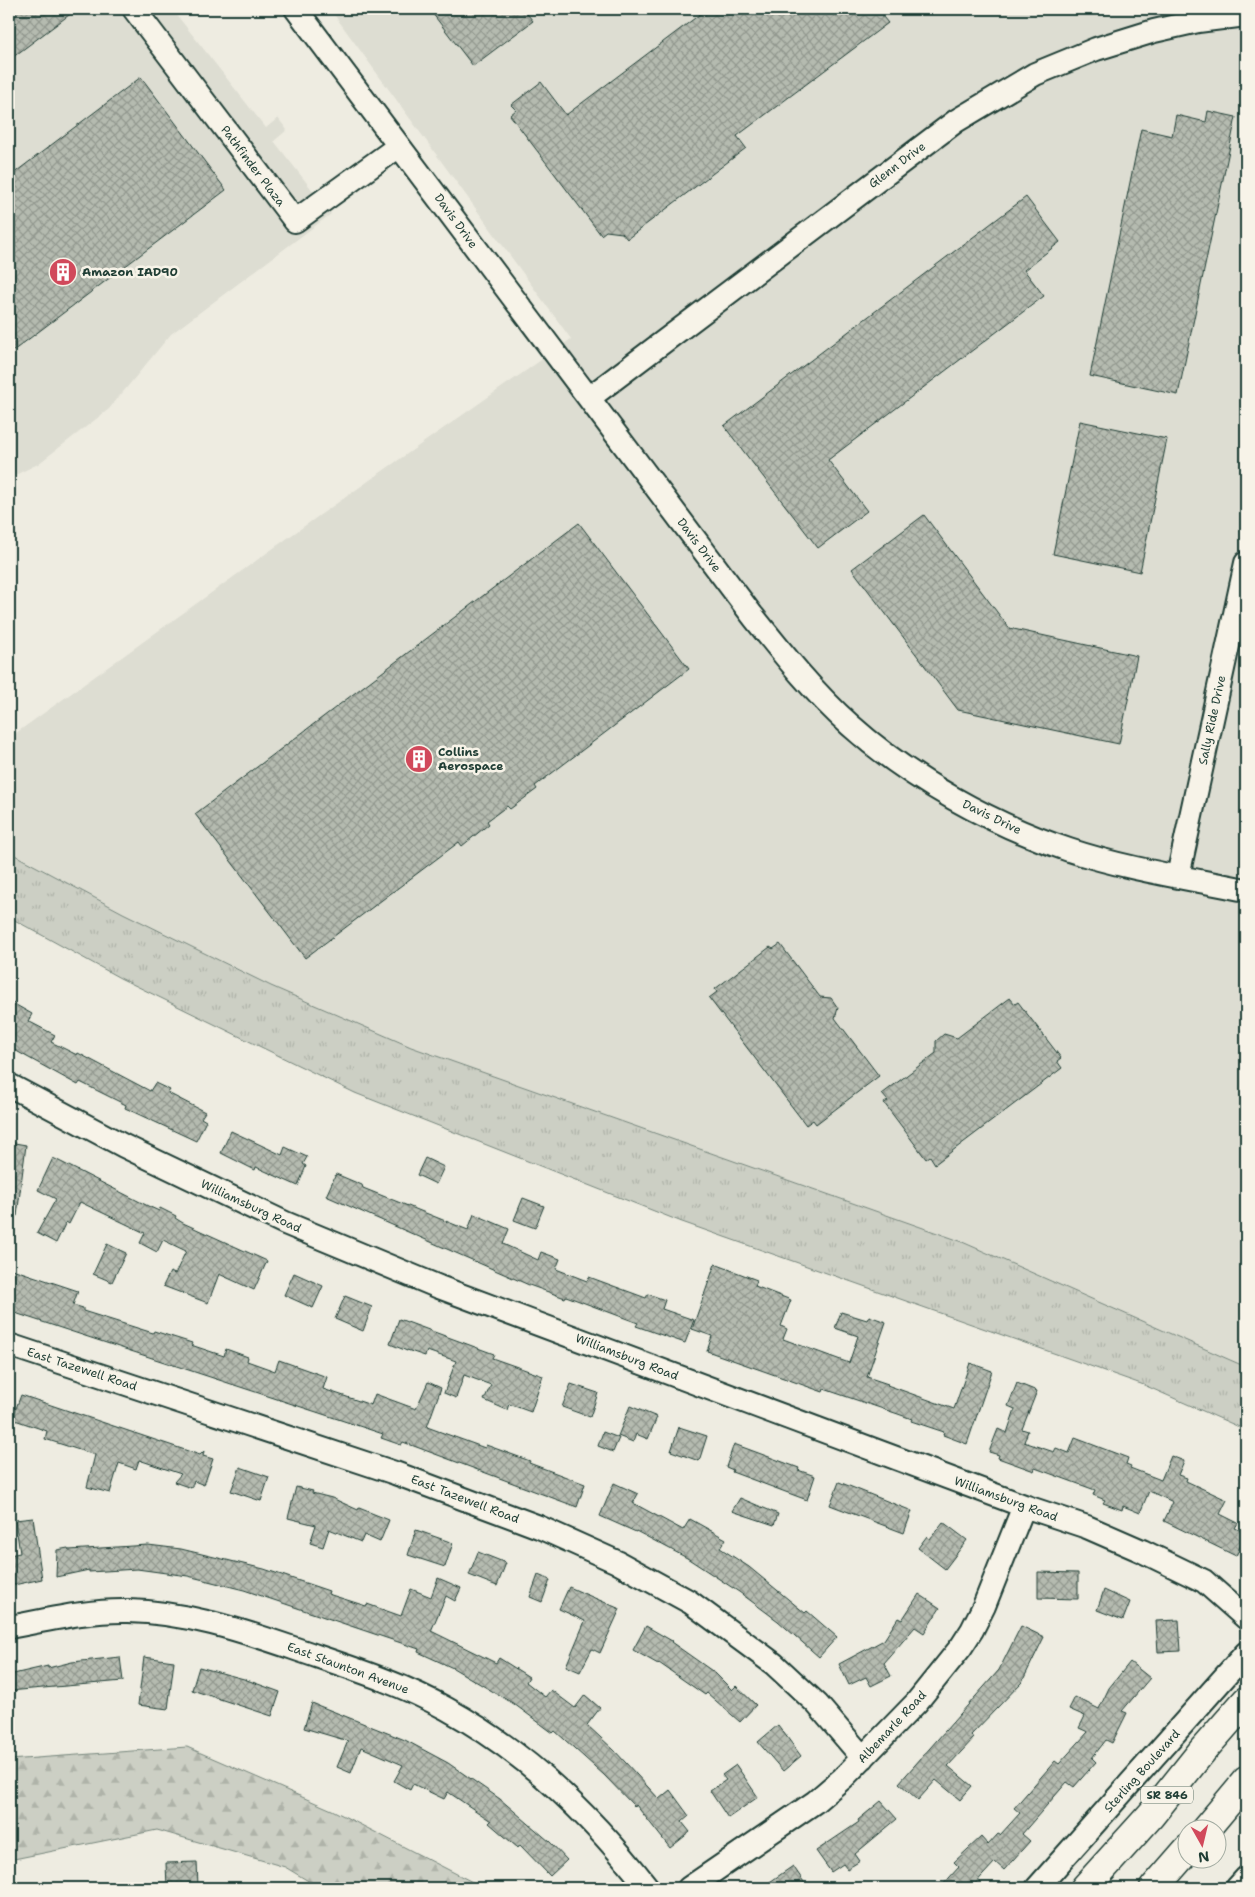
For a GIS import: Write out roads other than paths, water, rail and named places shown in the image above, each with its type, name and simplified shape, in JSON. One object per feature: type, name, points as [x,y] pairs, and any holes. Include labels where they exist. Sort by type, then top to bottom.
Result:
[{"type":"main road","name":"SR 846","points":[[1085,1888],[1151,1814],[1246,1701]]},
{"type":"main road","points":[[1213,1820],[1246,1781]]},
{"type":"main road","points":[[1154,1888],[1178,1860]]},
{"type":"street","name":"Pathfinder Plaza","points":[[134,9],[295,221],[399,146]]},
{"type":"street","name":"Davis Drive","points":[[296,9],[787,659],[850,726],[924,780],[993,819],[1070,850],[1246,890]]},
{"type":"street","name":"Glenn Drive","points":[[589,398],[956,121],[1035,74],[1096,49],[1154,31],[1198,21],[1246,15]]},
{"type":"street","name":"Sally Ride Drive","points":[[1178,876],[1246,563]]},
{"type":"street","name":"Williamsburg Road","points":[[9,1085],[124,1146],[285,1223],[430,1283],[1024,1506],[1087,1527],[1204,1581],[1246,1618]]},
{"type":"street","name":"East Tazewell Road","points":[[9,1345],[395,1473],[539,1527],[617,1562],[690,1602],[774,1664],[817,1704],[863,1758]]},
{"type":"street","name":"Albemarle Road","points":[[689,1888],[815,1802],[863,1758],[916,1703],[961,1647],[984,1606],[1024,1506]]},
{"type":"street","name":"East Staunton Avenue","points":[[9,1627],[107,1611],[155,1612],[183,1616],[257,1636],[366,1672],[447,1708],[490,1735],[532,1765],[571,1800],[630,1865],[648,1888]]},
{"type":"street","name":"Sterling Boulevard","points":[[1037,1888],[1246,1653]]},
{"type":"street","points":[[1237,1888],[1246,1878]]},
{"type":"place","name":"Amazon IAD90","points":[[63,272]]},
{"type":"place","name":"Collins Aerospace","points":[[419,759]]}]
